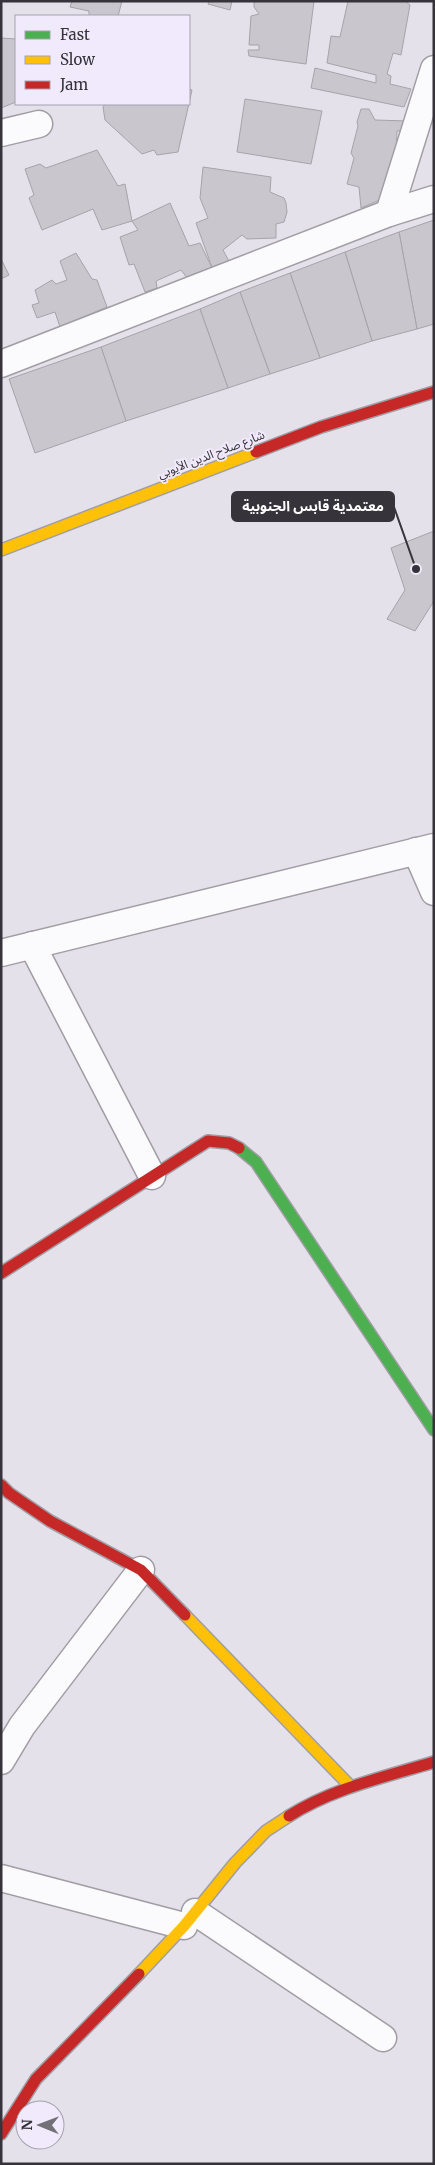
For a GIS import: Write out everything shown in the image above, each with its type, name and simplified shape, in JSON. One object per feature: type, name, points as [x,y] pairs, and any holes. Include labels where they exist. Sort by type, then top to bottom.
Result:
[{"type":"street","points":[[389,213],[434,70]]},
{"type":"street","points":[[1,133],[39,124]]},
{"type":"street","points":[[1,364],[389,213],[434,199]]},
{"type":"street","name":"شارع صلاح الدين الأيوبي","points":[[1,550],[321,427],[434,392]]},
{"type":"street","points":[[1,953],[425,849],[434,892]]},
{"type":"street","points":[[32,945],[152,1176]]},
{"type":"street","points":[[1,1273],[208,1141],[227,1141],[242,1149],[256,1162],[434,1430]]},
{"type":"street","points":[[4,1494],[141,1570],[351,1787]]},
{"type":"street","points":[[1,1761],[22,1726],[141,1570]]},
{"type":"street","points":[[1,2134],[36,2079],[122,1993],[189,1919],[235,1863],[266,1831],[306,1805],[351,1787],[434,1762]]},
{"type":"street","points":[[1,1878],[189,1919],[383,2038]]},
{"type":"building","points":[[72,1],[122,1],[118,15],[89,15],[89,11],[70,7]]},
{"type":"building","points":[[209,1],[232,1],[230,10],[208,4]]},
{"type":"building","points":[[254,1],[314,1],[306,64],[249,56],[248,50],[259,50],[259,45],[249,45],[251,16],[259,14],[254,7]]},
{"type":"building","points":[[348,1],[405,1],[410,5],[401,55],[393,53],[387,74],[391,76],[390,84],[411,89],[404,107],[311,88],[315,68],[376,83],[376,75],[327,63],[331,36],[340,37]]},
{"type":"building","points":[[1,38],[15,39],[15,102],[1,108]]},
{"type":"building","points":[[245,99],[322,111],[311,164],[237,152]]},
{"type":"building","points":[[104,105],[189,105],[178,152],[157,155],[154,150],[142,154],[105,120]]},
{"type":"building","points":[[361,109],[369,109],[375,120],[408,121],[408,130],[397,131],[396,159],[389,196],[361,208],[359,187],[347,184],[354,158],[351,153]]},
{"type":"building","points":[[97,150],[118,186],[125,184],[132,221],[102,230],[93,209],[42,230],[29,198],[34,195],[25,169],[40,164],[46,168]]},
{"type":"building","points":[[203,167],[271,177],[270,192],[284,198],[287,212],[284,222],[276,224],[276,238],[247,239],[242,235],[223,250],[230,263],[213,270],[196,223],[208,218],[200,198]]},
{"type":"building","points":[[170,203],[189,246],[200,243],[213,270],[188,279],[181,270],[156,281],[157,288],[145,292],[134,264],[129,265],[120,237],[138,230],[132,221]]},
{"type":"building","points":[[434,220],[434,324],[417,329],[399,232]]},
{"type":"building","points":[[399,232],[417,329],[372,341],[345,252]]},
{"type":"building","points":[[345,252],[372,341],[320,358],[290,273]]},
{"type":"building","points":[[76,253],[92,279],[97,280],[107,307],[60,327],[55,312],[37,318],[32,305],[39,303],[35,290],[52,280],[56,284],[67,280],[60,261]]},
{"type":"building","points":[[1,259],[9,275],[1,279]]},
{"type":"building","points":[[290,273],[320,358],[270,374],[240,292]]},
{"type":"building","points":[[240,292],[270,374],[228,388],[200,309]]},
{"type":"building","points":[[200,309],[228,388],[126,421],[101,347]]},
{"type":"building","points":[[101,347],[126,421],[35,453],[9,379]]},
{"type":"building","points":[[434,531],[434,601],[415,631],[387,619],[405,590],[391,548]]},
{"type":"traffic: fast","points":[[239,1148],[256,1162],[434,1430]]},
{"type":"traffic: slow","points":[[1,550],[256,452]]},
{"type":"traffic: slow","points":[[185,1615],[351,1787]]},
{"type":"traffic: slow","points":[[139,1974],[184,1926],[235,1863],[266,1831],[289,1816]]},
{"type":"traffic: jam","points":[[256,452],[321,427],[434,392]]},
{"type":"traffic: jam","points":[[1,1273],[208,1141],[229,1143],[239,1148]]},
{"type":"traffic: jam","points":[[1,1485],[9,1493],[50,1521],[141,1570],[185,1615]]},
{"type":"traffic: jam","points":[[289,1816],[306,1806],[341,1791],[434,1762]]},
{"type":"traffic: jam","points":[[1,2134],[36,2079],[139,1974]]},
{"type":"place","name":"معتمدية قابس الجنوبية","points":[[416,569]]}]
